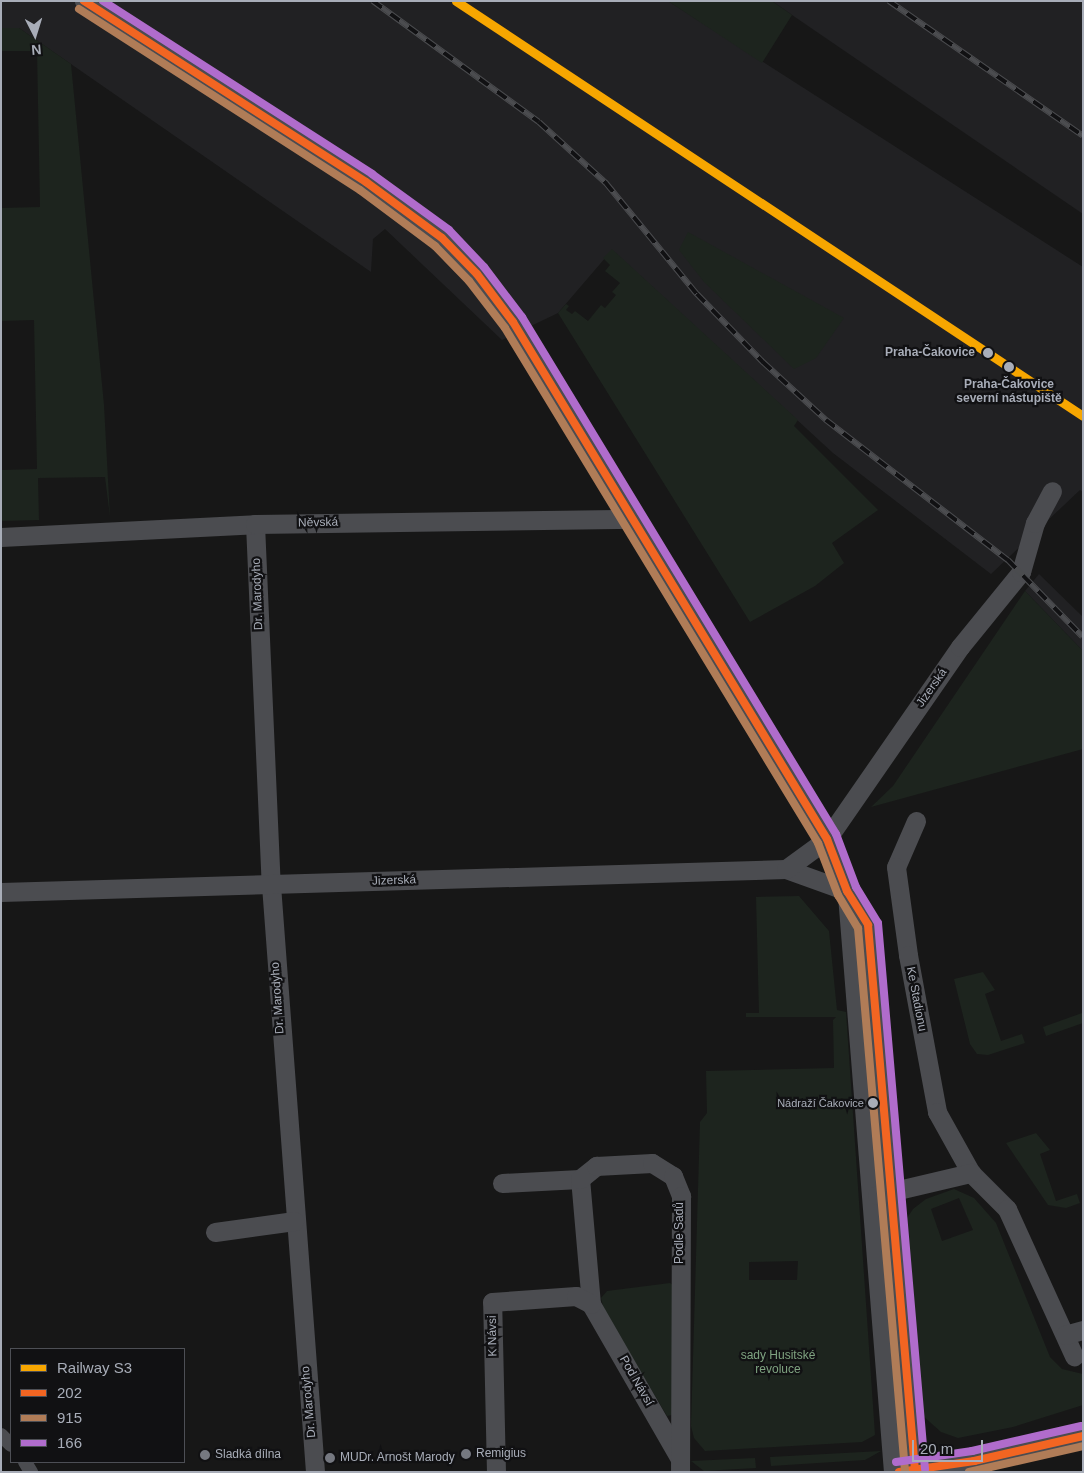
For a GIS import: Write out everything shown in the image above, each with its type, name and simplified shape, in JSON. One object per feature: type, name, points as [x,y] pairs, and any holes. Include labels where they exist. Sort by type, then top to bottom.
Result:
[{"type":"street","points":[[84,1],[366,182],[442,238],[478,274],[513,322],[635,518],[827,839],[847,891],[868,925],[889,1194],[901,1471]]},
{"type":"street","name":"Jizerská","points":[[786,869],[827,839],[960,647],[1020,572],[1035,523],[1052,491]]},
{"type":"street","name":"Něvská","points":[[1,537],[255,524],[635,518]]},
{"type":"street","name":"Dr. Marodyho","points":[[255,524],[271,885],[294,1221],[315,1472]]},
{"type":"street","name":"Ke Stadionu","points":[[916,821],[896,867],[908,955],[937,1112],[971,1173],[1007,1209],[1074,1356]]},
{"type":"street","name":"Jizerská","points":[[1,892],[786,869],[847,891]]},
{"type":"street","points":[[847,891],[870,1196],[901,1471]]},
{"type":"street","name":"Podle Sadů","points":[[580,1179],[596,1166],[652,1163],[673,1176],[681,1196],[680,1465]]},
{"type":"street","points":[[870,1196],[889,1194],[971,1173]]},
{"type":"street","points":[[502,1183],[580,1179],[592,1304]]},
{"type":"street","points":[[215,1232],[294,1221]]},
{"type":"street","name":"K Návsi","points":[[496,1472],[492,1302],[576,1296],[592,1304]]},
{"type":"street","name":"Pod Návsí","points":[[592,1304],[680,1465]]},
{"type":"street","points":[[1065,1335],[1083,1330]]},
{"type":"street","points":[[1,1434],[10,1444]]},
{"type":"street","points":[[901,1471],[1016,1453],[1083,1436]]},
{"type":"shaded area","points":[[1,1],[668,1],[1083,267],[1083,492],[1080,490],[991,574],[833,453],[612,250],[558,313],[502,340],[385,229],[373,239],[371,272],[19,28],[1,28]]},
{"type":"shaded area","points":[[772,1],[1083,1],[1083,214],[792,15]]},
{"type":"shaded area","points":[[1039,574],[1083,617],[1083,651],[1025,591]]},
{"type":"green space","points":[[668,1],[772,1],[792,15],[762,63]]},
{"type":"green space","points":[[1,28],[19,28],[71,64],[104,405],[110,517],[105,477],[38,478],[39,520],[1,521],[1,470],[37,469],[34,320],[1,321],[1,208],[40,207],[37,51],[1,51]]},
{"type":"green space","points":[[688,232],[844,318],[816,358],[794,369],[704,282],[679,250]]},
{"type":"green space","points":[[612,249],[798,420],[794,426],[878,510],[832,543],[844,563],[815,586],[750,622],[558,313],[566,304],[569,306],[566,310],[572,314],[575,311],[588,321],[601,305],[605,308],[616,295],[612,292],[620,283],[605,271],[610,265],[603,258]]},
{"type":"green space","points":[[1025,591],[1083,651],[1083,749],[871,807],[893,786]]},
{"type":"green space","name":"sady Husitské revoluce","points":[[799,896],[829,931],[837,1010],[846,1012],[875,1435],[862,1442],[705,1451],[694,1438],[691,1426],[700,1122],[707,1113],[706,1071],[834,1068],[833,1020],[836,1017],[746,1017],[746,1013],[759,1013],[756,897]],"holes":[[[798,1261],[797,1280],[749,1280],[749,1262]]]},
{"type":"green space","points":[[983,972],[995,990],[985,994],[1001,1041],[1022,1034],[1025,1043],[988,1055],[977,1054],[970,1044],[954,979]]},
{"type":"green space","points":[[1082,1013],[1083,1023],[1046,1036],[1043,1027]]},
{"type":"green space","points":[[1036,1133],[1050,1150],[1040,1154],[1056,1201],[1077,1194],[1080,1203],[1066,1208],[1048,1205],[1006,1143]]},
{"type":"green space","points":[[954,1189],[974,1198],[996,1223],[1050,1357],[1062,1369],[1083,1374],[1083,1405],[1013,1427],[958,1438],[941,1432],[922,1415],[917,1398],[905,1221],[913,1209],[926,1199]],"holes":[[[959,1198],[973,1230],[942,1241],[931,1209]]]},
{"type":"green space","points":[[670,1283],[673,1285],[672,1415],[667,1416],[604,1310],[601,1298],[607,1291]]},
{"type":"green space","points":[[881,1451],[865,1460],[771,1466],[770,1457]]},
{"type":"green space","points":[[755,1458],[756,1468],[704,1471],[691,1461]]},
{"type":"railway","points":[[373,1],[539,122],[606,183],[697,294],[763,362],[826,420],[1008,560],[1083,637]]},
{"type":"railway","points":[[889,1],[1083,136]]},
{"type":"rail line","name":"S3","points":[[456,1],[1083,416]]},
{"type":"transit line","name":"202","points":[[84,1],[366,182],[442,238],[477,274],[513,322],[827,839],[847,891],[868,925],[915,1470]]},
{"type":"transit line","name":"166","points":[[103,1],[372,174],[449,230],[484,267],[522,317],[836,834],[856,887],[878,923],[925,1469]]},
{"type":"transit line","name":"915","points":[[79,9],[360,190],[435,246],[469,281],[505,328],[818,843],[838,895],[858,928],[905,1471]]},
{"type":"transit line","name":"166","points":[[896,1462],[972,1451],[1081,1426]]},
{"type":"transit line","name":"202","points":[[899,1472],[974,1461],[1083,1436]]},
{"type":"transit line","name":"915","points":[[969,1472],[1083,1446]]},
{"type":"place","name":"Praha-Čakovice","points":[[988,353]]},
{"type":"place","name":"Praha-Čakovice severní nástupiště","points":[[1009,367]]},
{"type":"place","name":"Nádraží Čakovice","points":[[873,1103]]},
{"type":"place","name":"Remigius","points":[[466,1454]]},
{"type":"place","name":"Sladká dílna","points":[[205,1455]]},
{"type":"place","name":"MUDr. Arnošt Marody","points":[[330,1458]]}]
